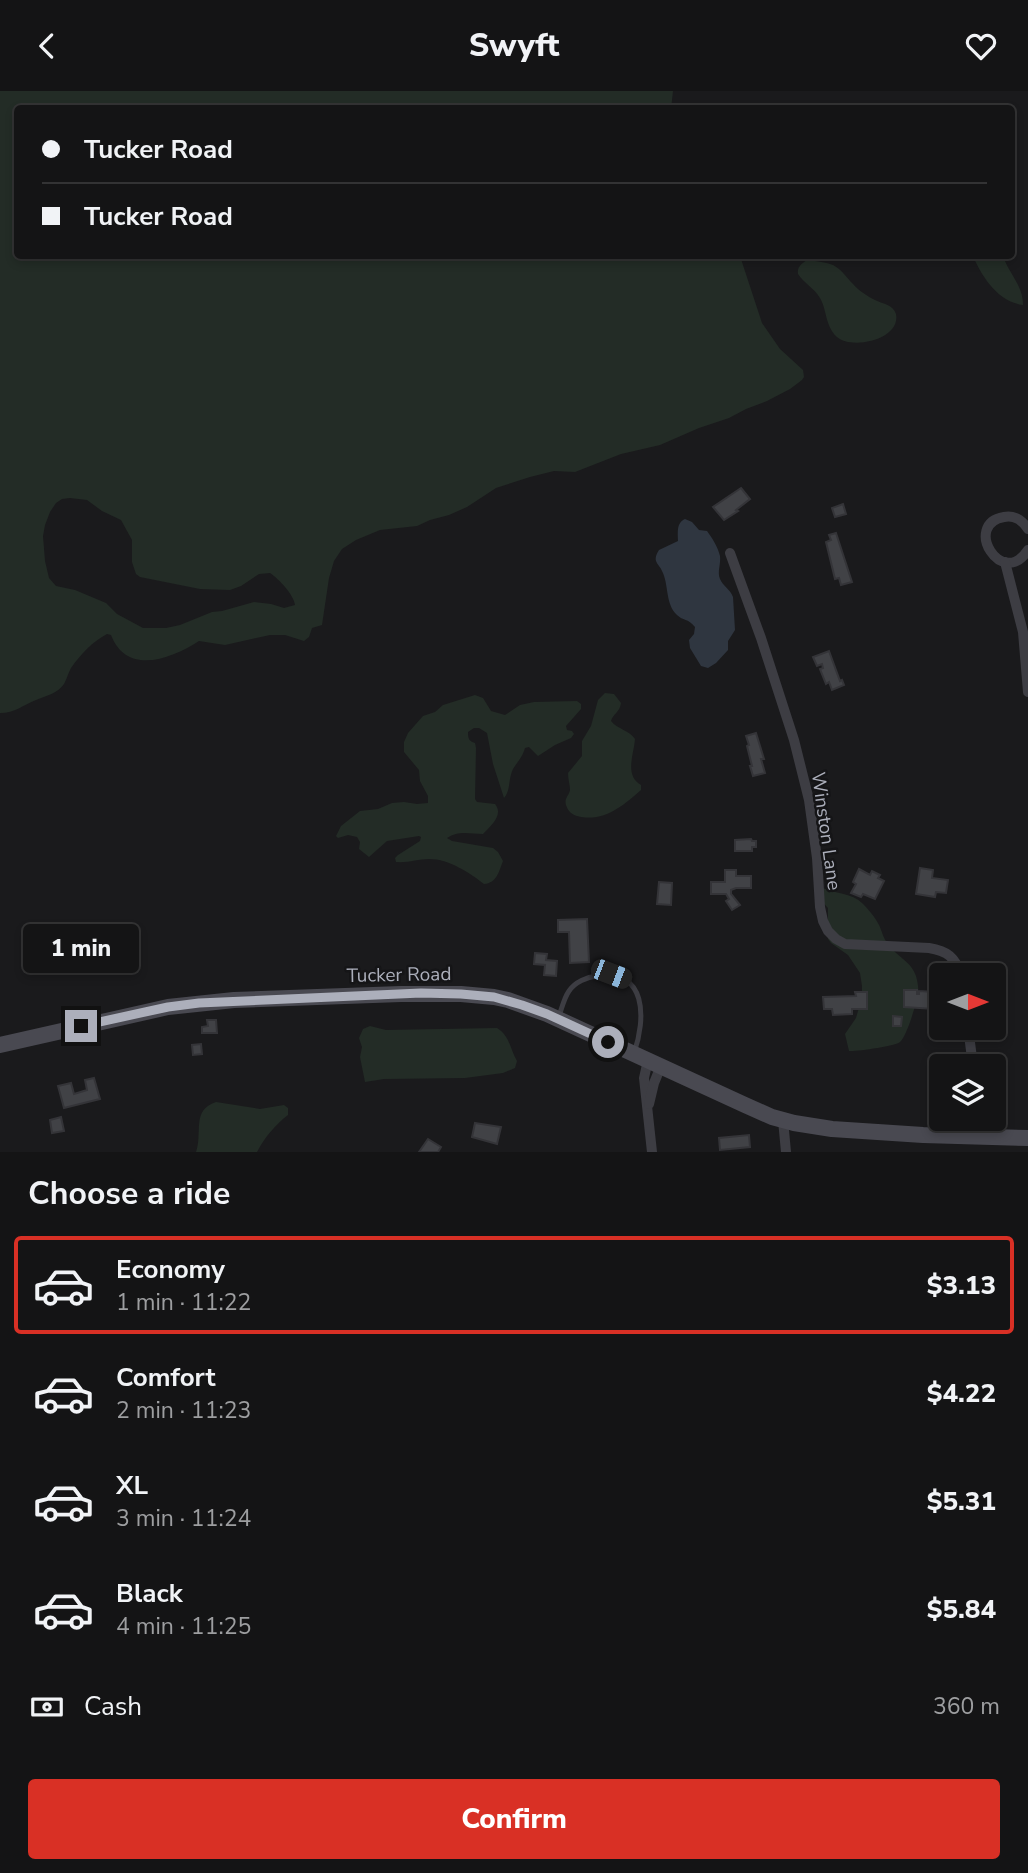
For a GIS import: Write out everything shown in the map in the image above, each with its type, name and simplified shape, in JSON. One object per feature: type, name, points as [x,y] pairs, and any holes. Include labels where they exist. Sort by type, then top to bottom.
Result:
[{"type":"main road","name":"Tucker Road","points":[[0,1045],[168,1007],[234,1000],[411,993],[461,994],[508,1000],[558,1019],[783,1120],[853,1131],[1028,1138]]},
{"type":"street","points":[[1028,529],[1021,520],[1007,516],[989,527],[986,541],[992,555],[1004,562],[1019,559],[1028,550]]},
{"type":"street","name":"Winston Lane","points":[[730,553],[794,740],[809,800],[820,907],[828,931],[845,944],[929,947],[942,950],[957,963]]},
{"type":"street","points":[[1004,562],[1023,632],[1028,692]]},
{"type":"street","points":[[647,1060],[644,1078],[652,1152]]},
{"type":"street","points":[[783,1120],[786,1152]]},
{"type":"street","points":[[988,1131],[990,1137]]},
{"type":"lane","points":[[558,1019],[569,991],[578,982],[611,974],[625,980],[633,985],[639,997],[640,1034],[647,1060]]},
{"type":"shaded area","points":[[0,91],[673,91],[671,105],[14,105],[14,259],[741,259],[762,323],[780,349],[803,370],[804,377],[790,389],[767,401],[660,445],[621,454],[575,472],[554,471],[530,477],[496,488],[449,515],[417,526],[380,530],[356,540],[342,549],[334,561],[322,625],[312,628],[309,637],[304,641],[285,635],[270,635],[225,645],[199,641],[163,658],[138,660],[118,648],[111,635],[107,634],[83,653],[58,690],[0,713]],"holes":[[[70,498],[87,500],[121,520],[132,540],[132,562],[136,574],[140,577],[200,589],[230,590],[259,574],[270,573],[286,587],[295,605],[284,608],[254,602],[212,612],[180,625],[143,628],[117,614],[106,603],[75,590],[56,586],[49,578],[45,561],[43,536],[50,512],[56,503]]]},
{"type":"shaded area","points":[[974,259],[1004,259],[1021,291],[1023,305],[999,294],[981,272]]},
{"type":"shaded area","points":[[807,260],[833,265],[863,293],[892,308],[896,314],[891,330],[874,340],[863,342],[853,343],[837,337],[830,328],[820,298],[798,274],[798,269]]},
{"type":"shaded area","points":[[685,519],[699,530],[707,531],[713,540],[720,556],[720,579],[733,597],[735,630],[728,641],[728,650],[708,668],[701,666],[690,648],[689,640],[695,627],[673,610],[664,576],[656,560],[659,550],[678,541],[679,526]]},
{"type":"shaded area","points":[[605,693],[614,694],[621,703],[611,721],[635,739],[631,770],[641,785],[641,790],[612,812],[586,818],[570,812],[566,805],[570,790],[568,773],[582,756],[582,741],[591,726],[598,700]]},
{"type":"shaded area","points":[[475,695],[483,698],[491,711],[505,715],[520,705],[534,702],[577,701],[581,704],[581,709],[566,726],[567,730],[574,734],[571,738],[538,756],[529,747],[525,748],[513,769],[504,798],[487,733],[479,728],[468,732],[469,739],[475,743],[476,748],[475,799],[477,802],[495,804],[498,812],[493,824],[483,834],[460,833],[447,838],[493,848],[498,852],[503,861],[495,879],[484,884],[459,867],[444,861],[425,859],[396,862],[398,855],[420,841],[419,836],[387,841],[369,857],[359,849],[360,842],[357,837],[348,835],[338,838],[336,836],[341,826],[360,811],[378,809],[392,803],[428,803],[419,770],[404,752],[404,742],[423,716],[435,712],[443,705]]},
{"type":"shaded area","points":[[823,888],[854,897],[862,903],[876,919],[888,944],[914,971],[918,988],[916,1003],[906,1033],[897,1044],[849,1051],[845,1034],[856,1018],[862,997],[860,973],[848,955],[828,939],[828,908],[817,896]]},
{"type":"shaded area","points":[[370,1026],[386,1030],[497,1028],[507,1039],[517,1061],[515,1068],[503,1073],[465,1078],[384,1079],[365,1082],[359,1038],[363,1029]]},
{"type":"shaded area","points":[[216,1102],[260,1109],[284,1105],[288,1108],[288,1115],[263,1141],[257,1152],[196,1152],[203,1111]]},
{"type":"building","points":[[741,488],[750,499],[724,520],[713,507]]},
{"type":"building","points":[[843,504],[846,514],[835,517],[832,508]]},
{"type":"building","points":[[836,533],[852,582],[841,585],[839,578],[835,579],[826,542],[831,540],[829,535]]},
{"type":"building","points":[[829,651],[844,685],[832,690],[829,682],[826,684],[820,669],[823,668],[822,664],[817,666],[813,657]]},
{"type":"building","points":[[756,733],[765,773],[753,776],[746,736]]},
{"type":"building","points":[[735,840],[756,841],[756,847],[752,847],[752,851],[735,851]]},
{"type":"building","points":[[920,868],[933,870],[932,878],[948,880],[946,893],[936,892],[935,897],[916,894]]},
{"type":"building","points":[[859,869],[870,875],[872,871],[884,881],[875,899],[851,893]]},
{"type":"building","points":[[725,870],[736,870],[736,876],[751,876],[751,888],[731,890],[740,905],[732,910],[726,901],[729,899],[726,894],[711,894],[711,882],[725,882]]},
{"type":"building","points":[[659,882],[672,883],[671,905],[657,904]]},
{"type":"building","points":[[587,919],[589,962],[570,963],[569,932],[558,932],[558,920]]},
{"type":"building","points":[[535,953],[547,954],[546,960],[557,961],[556,976],[544,975],[545,965],[534,964]]},
{"type":"building","points":[[904,990],[917,990],[917,994],[919,991],[929,992],[929,1009],[904,1007]]},
{"type":"building","points":[[855,992],[867,992],[867,1009],[852,1009],[852,1014],[833,1015],[832,1009],[824,1009],[823,997],[856,996]]},
{"type":"building","points":[[893,1016],[902,1017],[901,1026],[893,1026]]},
{"type":"building","points":[[207,1020],[216,1020],[217,1033],[202,1033],[202,1027],[208,1026]]},
{"type":"building","points":[[201,1044],[202,1054],[193,1055],[192,1045]]},
{"type":"building","points":[[94,1078],[100,1099],[64,1108],[58,1086],[71,1083],[74,1094],[87,1090],[85,1080]]},
{"type":"building","points":[[61,1117],[64,1131],[52,1133],[50,1120]]},
{"type":"building","points":[[475,1123],[501,1127],[497,1144],[472,1137]]},
{"type":"building","points":[[749,1135],[750,1147],[720,1150],[719,1138]]},
{"type":"building","points":[[428,1139],[441,1147],[438,1152],[419,1152]]},
{"type":"route","points":[[81,1026],[199,1003],[440,993],[508,1000],[547,1014],[608,1042]]}]
